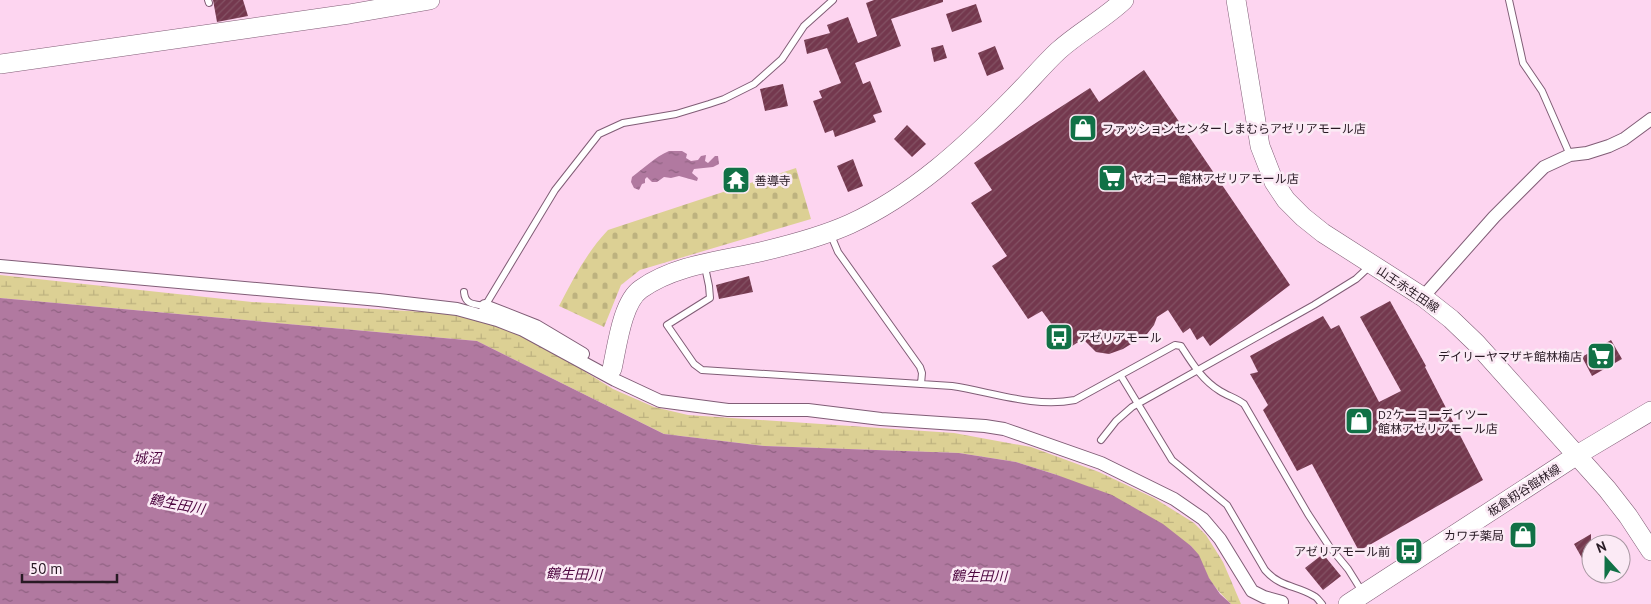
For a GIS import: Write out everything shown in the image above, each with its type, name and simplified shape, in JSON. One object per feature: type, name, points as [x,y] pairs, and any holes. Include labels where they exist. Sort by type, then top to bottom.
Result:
[{"type":"street","points":[[0,64],[348,7],[430,0]]},
{"type":"street","points":[[485,306],[536,326],[612,369],[624,318],[631,299],[636,293],[658,280],[704,264],[785,246],[829,232],[878,210],[936,170],[1012,98],[1058,51],[1077,35],[1110,13],[1124,0]]},
{"type":"street","name":"山王赤生田線","points":[[1236,0],[1260,146],[1274,182],[1286,200],[1323,233],[1423,297],[1451,319],[1476,343],[1577,455],[1628,516],[1651,550]]},
{"type":"street","points":[[1423,297],[1494,217],[1544,167],[1570,154],[1587,153],[1624,139],[1651,119]]},
{"type":"street","points":[[0,266],[379,300],[458,309],[523,330],[615,380],[660,401],[728,410],[808,410],[881,420],[985,426],[1004,429],[1101,463],[1180,503],[1203,519],[1220,539],[1252,591],[1264,597],[1282,602]]},
{"type":"street","name":"板倉籾谷館林線","points":[[1348,604],[1577,455],[1651,411]]},
{"type":"lane","points":[[464,292],[464,299],[468,302],[485,306],[555,190],[599,134],[623,123],[676,114],[709,104],[724,99],[754,84],[782,58],[804,26],[833,0]]},
{"type":"lane","points":[[1510,0],[1523,63],[1542,91],[1570,154]]},
{"type":"lane","points":[[829,232],[838,252],[920,367],[922,373],[921,384]]},
{"type":"lane","points":[[704,264],[710,298],[667,325],[694,364],[702,370],[921,384],[977,390],[1035,402],[1059,403],[1074,400],[1121,376],[1174,345],[1181,346],[1207,381],[1220,391],[1244,404],[1308,514],[1364,594]]},
{"type":"lane","points":[[1101,440],[1125,412],[1138,402],[1331,295],[1356,279],[1372,264]]},
{"type":"lane","points":[[1121,376],[1172,460],[1227,505],[1270,576],[1281,583],[1314,596],[1322,604]]},
{"type":"green space","points":[[796,168],[811,219],[640,270],[621,285],[604,327],[559,306],[587,257],[608,230]]},
{"type":"green space","points":[[0,275],[252,302],[460,314],[502,326],[547,348],[613,389],[654,407],[688,415],[954,433],[1031,447],[1099,472],[1154,498],[1194,523],[1206,535],[1223,562],[1241,604],[1231,604],[1219,591],[1208,577],[1199,557],[1191,546],[1057,475],[1016,462],[959,453],[765,446],[664,434],[477,341],[0,298]]},
{"type":"water","points":[[669,151],[682,151],[687,154],[686,158],[691,161],[698,160],[701,156],[706,155],[705,161],[708,163],[715,156],[718,156],[719,164],[713,167],[694,169],[692,173],[698,178],[697,181],[679,176],[664,177],[657,182],[652,182],[647,177],[639,190],[634,188],[631,182],[632,177],[654,159]]},
{"type":"water","name":"城沼","points":[[0,298],[477,341],[664,434],[765,446],[959,453],[1016,462],[1112,495],[1163,524],[1191,546],[1199,555],[1209,578],[1220,594],[1231,604],[0,604]]},
{"type":"building","points":[[213,0],[243,0],[248,16],[217,22]]},
{"type":"building","points":[[874,0],[943,0],[943,2],[891,19],[901,46],[855,63],[863,84],[870,81],[882,112],[873,115],[876,122],[835,137],[833,130],[825,133],[813,101],[822,98],[819,91],[841,83],[827,48],[807,54],[804,40],[830,33],[827,25],[848,17],[858,43],[877,36],[866,3]]},
{"type":"building","points":[[976,4],[982,22],[952,32],[946,14]]},
{"type":"building","points":[[943,45],[947,58],[934,62],[931,48]]},
{"type":"building","points":[[995,46],[1004,69],[987,76],[978,53]]},
{"type":"building","points":[[1144,70],[1290,285],[1210,346],[1203,336],[1197,340],[1190,328],[1183,333],[1168,310],[1157,317],[1147,334],[1123,349],[1109,354],[1096,352],[1083,339],[1069,348],[1042,311],[1028,319],[992,266],[1007,256],[971,203],[992,190],[974,163],[1090,88],[1099,102]]},
{"type":"building","points":[[783,84],[788,106],[765,111],[760,89]]},
{"type":"building","points":[[907,125],[926,144],[912,157],[894,139]]},
{"type":"building","points":[[853,159],[863,186],[848,192],[837,166]]},
{"type":"building","points":[[749,276],[753,292],[719,299],[716,285]]},
{"type":"building","points":[[1390,301],[1426,366],[1483,480],[1359,551],[1312,464],[1297,471],[1263,410],[1268,405],[1250,374],[1258,372],[1250,356],[1323,316],[1331,329],[1339,325],[1379,402],[1401,391],[1360,317]]},
{"type":"building","points":[[1611,340],[1622,359],[1592,376],[1582,357]]},
{"type":"building","points":[[1581,540],[1581,556],[1574,544]]},
{"type":"building","points":[[1323,554],[1341,576],[1323,590],[1305,568]]},
{"type":"place","name":"ファッションセンターしまむらアゼリアモール店","points":[[1083,128]]},
{"type":"place","name":"ヤオコー館林アゼリアモール店","points":[[1112,178]]},
{"type":"place","name":"善導寺","points":[[736,180]]},
{"type":"place","name":"アゼリアモール","points":[[1059,337]]},
{"type":"place","name":"デイリーヤマザキ館林楠店","points":[[1601,356]]},
{"type":"place","name":"D2ケーヨーデイツー 館林アゼリアモール店","points":[[1359,421]]},
{"type":"place","name":"カワチ薬局","points":[[1523,535]]},
{"type":"place","name":"アゼリアモール前","points":[[1409,551]]},
{"type":"water label","name":"鶴生田川","points":[[177,504]]},
{"type":"water label","name":"鶴生田川","points":[[574,574]]},
{"type":"water label","name":"鶴生田川","points":[[979,576]]}]
